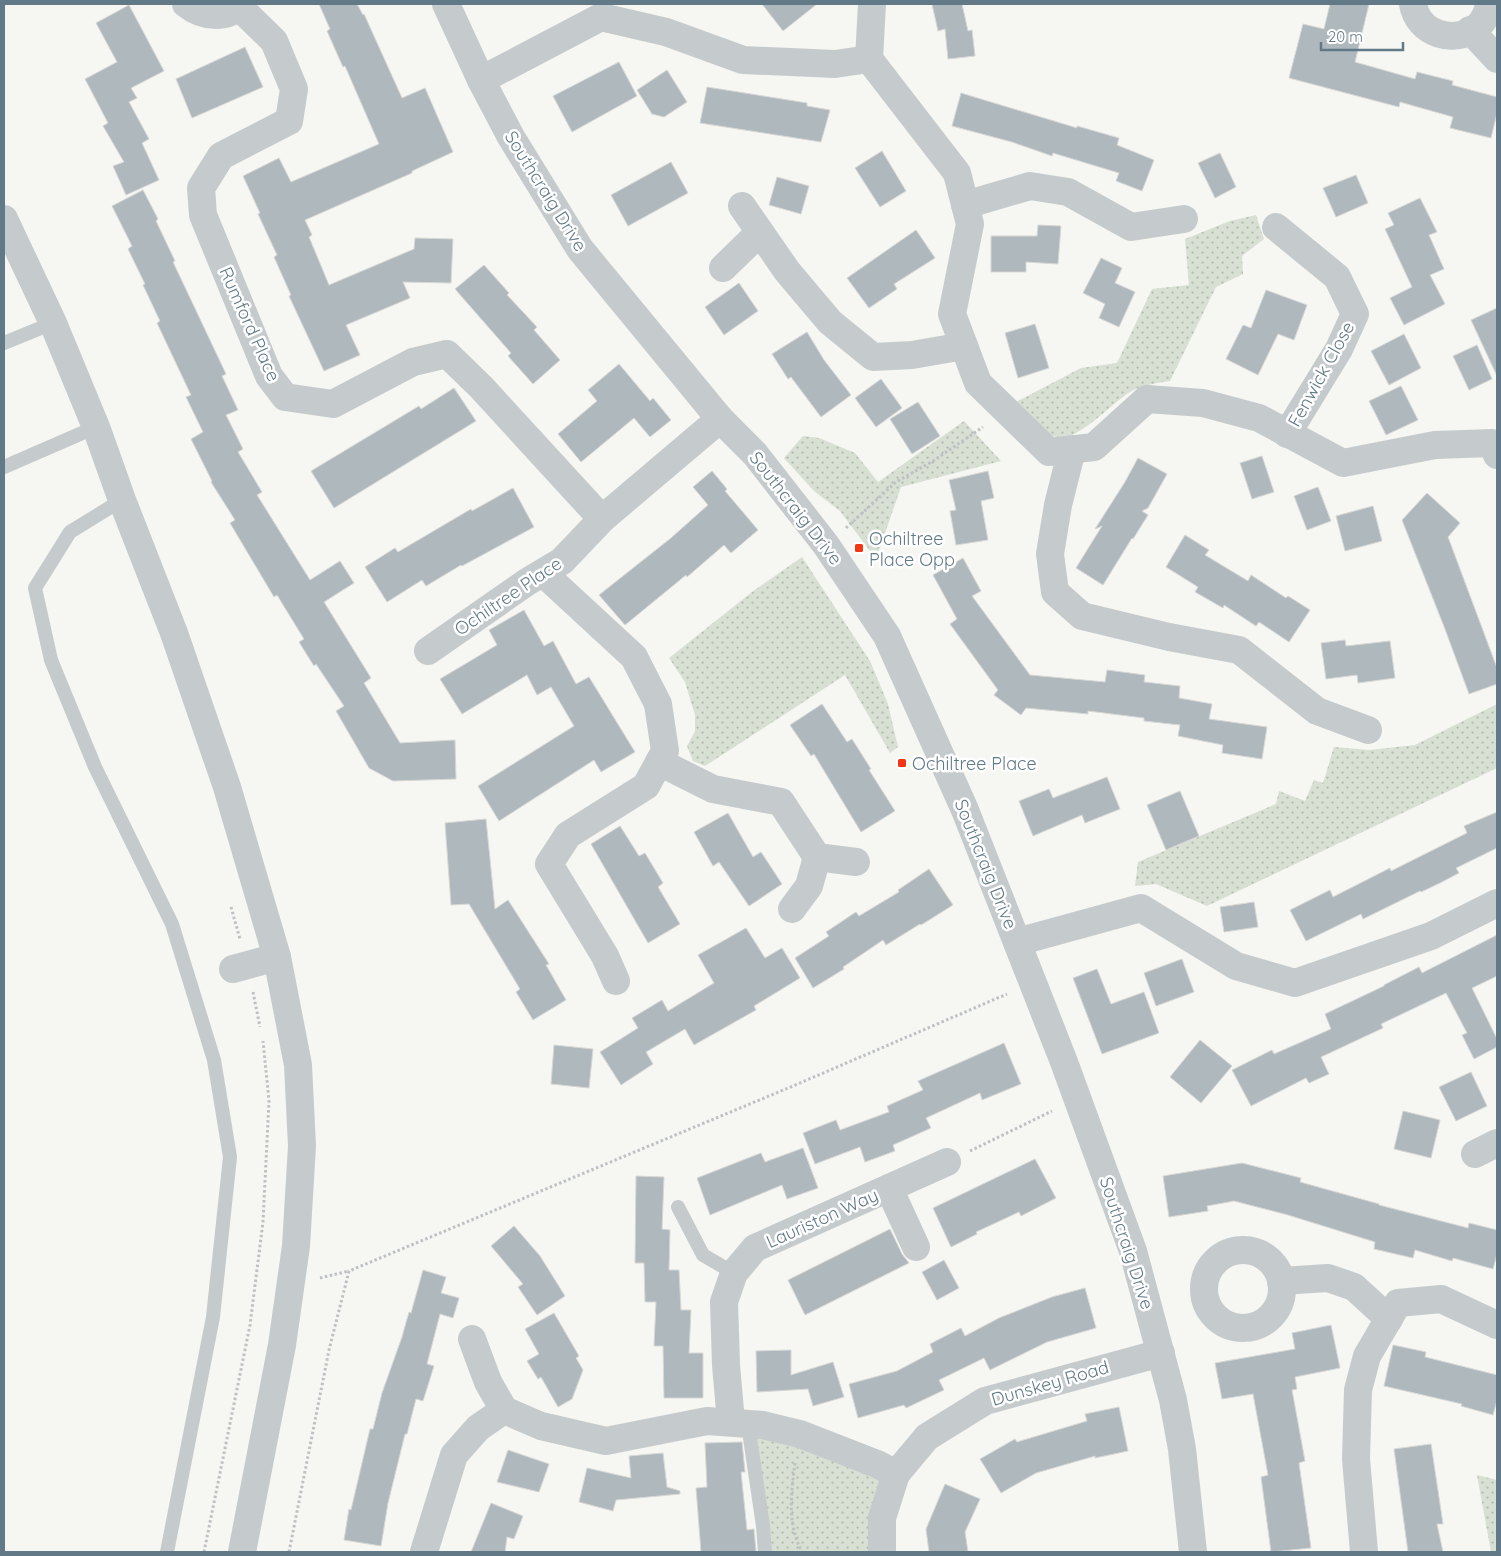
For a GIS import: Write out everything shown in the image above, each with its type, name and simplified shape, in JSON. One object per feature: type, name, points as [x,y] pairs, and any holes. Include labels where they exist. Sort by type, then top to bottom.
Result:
[{"type":"street","name":"Rumford Place","points":[[186,4],[193,10],[204,14],[217,15],[229,13],[241,5],[274,41],[294,89],[289,121],[221,156],[201,188],[203,214],[269,376],[285,397],[333,404],[412,362],[447,354],[481,387],[602,519]]},
{"type":"street","name":"Southcraig Drive","points":[[446,4],[481,80],[511,137],[580,249],[720,419],[755,454],[826,545],[887,636],[965,810],[1033,983],[1133,1251],[1173,1400],[1182,1449],[1193,1552]]},
{"type":"street","points":[[872,4],[869,59],[957,173],[970,224],[952,314],[978,383],[1049,452],[1094,447],[1146,399],[1203,402],[1259,418],[1343,462],[1436,445],[1496,444]]},
{"type":"street","points":[[1413,4],[1422,22],[1432,32],[1456,36],[1477,28],[1485,18],[1490,4]]},
{"type":"street","points":[[481,80],[601,17],[666,32],[743,60],[835,64],[869,59]]},
{"type":"street","points":[[1470,30],[1497,59]]},
{"type":"street","points":[[965,205],[1030,186],[1068,192],[1131,227],[1184,218]]},
{"type":"street","points":[[742,206],[787,271],[830,322],[873,357],[912,356],[964,346]]},
{"type":"street","points":[[4,219],[53,324],[96,427],[122,500],[174,633],[227,787],[277,957],[298,1065],[302,1146],[296,1246],[282,1345],[242,1552]]},
{"type":"street","name":"Fenwick Close","points":[[1276,227],[1337,277],[1354,314],[1339,349],[1288,434]]},
{"type":"street","points":[[723,268],[760,232]]},
{"type":"street","name":"Ochiltree Place","points":[[428,651],[562,561],[602,519],[720,419]]},
{"type":"street","points":[[1072,449],[1058,505],[1050,554],[1055,592],[1082,616],[1169,638],[1239,650],[1317,710],[1368,730]]},
{"type":"street","points":[[543,573],[634,657],[658,704],[665,751],[646,786],[568,835],[549,864],[605,956],[616,981]]},
{"type":"street","points":[[659,762],[713,789],[781,802],[817,857],[856,862]]},
{"type":"street","points":[[792,909],[808,886],[817,857]]},
{"type":"street","points":[[1017,942],[1141,908],[1236,966],[1295,982],[1431,936],[1497,903]]},
{"type":"street","points":[[233,968],[277,957]]},
{"type":"street","name":"Lauriston Way","points":[[741,1423],[726,1365],[724,1302],[734,1273],[755,1248],[947,1162]]},
{"type":"street","points":[[889,1188],[916,1246]]},
{"type":"street","points":[[1281,1281],[1328,1278],[1354,1287],[1389,1319]]},
{"type":"street","points":[[1364,1552],[1356,1459],[1358,1390],[1367,1356],[1398,1304],[1441,1299],[1497,1325]]},
{"type":"street","points":[[472,1339],[488,1382],[504,1410],[541,1426],[606,1441],[707,1421],[741,1423],[800,1434],[877,1464],[896,1474]]},
{"type":"street","name":"Dunskey Road","points":[[882,1552],[882,1518],[896,1474],[927,1437],[985,1401],[1161,1353]]},
{"type":"street","points":[[424,1552],[454,1454],[478,1428],[504,1410]]},
{"type":"lane","points":[[4,344],[53,324]]},
{"type":"lane","points":[[4,467],[96,427]]},
{"type":"lane","points":[[122,500],[70,532],[35,588],[50,660],[95,767],[172,924],[214,1060],[230,1157],[213,1317],[167,1552]]},
{"type":"lane","points":[[678,1207],[703,1255],[734,1273]]},
{"type":"lane","points":[[741,1423],[750,1438],[765,1552]]},
{"type":"path","points":[[826,545],[896,482],[973,435],[1004,409]]},
{"type":"path","points":[[289,1552],[329,1350],[348,1271],[793,1086],[1033,983]]},
{"type":"path","points":[[947,1162],[1077,1099]]},
{"type":"path","points":[[800,1434],[791,1489],[791,1515],[795,1538],[802,1552]]},
{"type":"shaded area","points":[[1256,215],[1264,239],[1242,256],[1243,274],[1216,287],[1170,381],[1130,392],[1087,426],[1060,438],[1054,437],[1042,429],[1016,402],[1081,368],[1117,363],[1152,289],[1189,285],[1185,239],[1230,221]]},
{"type":"shaded area","points":[[964,421],[1001,461],[901,487],[876,559],[840,511],[814,491],[784,458],[803,436],[819,438],[855,453],[878,482]]},
{"type":"shaded area","points":[[802,557],[870,661],[888,704],[898,747],[890,753],[845,675],[705,766],[693,761],[687,746],[695,731],[695,715],[685,682],[669,658],[752,592]]},
{"type":"shaded area","points":[[1497,704],[1497,768],[1207,906],[1156,884],[1135,886],[1138,862],[1276,804],[1279,791],[1305,801],[1314,780],[1323,783],[1334,747],[1369,750],[1415,745]]},
{"type":"shaded area","points":[[795,1437],[892,1476],[879,1552],[768,1552],[755,1438]]},
{"type":"shaded area","points":[[1477,1475],[1497,1480],[1497,1552],[1491,1552]]},
{"type":"building","points":[[319,4],[357,4],[364,14],[402,98],[425,88],[453,152],[412,171],[412,173],[305,220],[312,235],[309,237],[329,285],[414,249],[415,238],[453,239],[451,283],[403,282],[410,298],[346,325],[360,355],[324,371],[289,296],[291,295],[274,257],[277,255],[243,176],[279,158],[291,182],[379,144],[345,66],[343,67],[327,31],[330,29]]},
{"type":"building","points":[[762,4],[817,4],[783,31]]},
{"type":"building","points":[[932,4],[962,4],[968,31],[972,30],[975,56],[948,59],[945,29],[938,31]]},
{"type":"building","points":[[1330,4],[1369,4],[1355,62],[1415,79],[1417,72],[1453,81],[1452,85],[1497,97],[1497,113],[1491,138],[1450,128],[1453,117],[1400,102],[1399,107],[1289,78],[1303,24],[1324,29]]},
{"type":"building","points":[[129,5],[164,71],[131,88],[137,98],[129,102],[149,139],[142,143],[159,180],[126,195],[113,166],[124,162],[103,126],[108,123],[85,79],[117,62],[96,23]]},
{"type":"building","points":[[245,47],[263,87],[192,118],[176,79]]},
{"type":"building","points":[[619,62],[637,96],[572,132],[553,96]]},
{"type":"building","points":[[667,70],[687,102],[664,117],[652,114],[637,90]]},
{"type":"building","points":[[707,87],[807,103],[807,106],[830,110],[821,142],[700,123]]},
{"type":"building","points":[[961,93],[1077,128],[1077,126],[1119,138],[1117,145],[1154,160],[1142,191],[1116,181],[1119,173],[1053,153],[1052,156],[1012,142],[952,126]]},
{"type":"building","points":[[882,151],[906,191],[880,207],[855,168]]},
{"type":"building","points":[[1220,153],[1236,187],[1215,198],[1198,163]]},
{"type":"building","points":[[671,162],[688,193],[628,226],[611,195]]},
{"type":"building","points":[[1356,175],[1368,203],[1336,217],[1323,188]]},
{"type":"building","points":[[777,177],[809,186],[801,214],[769,205]]},
{"type":"building","points":[[143,190],[158,219],[156,221],[175,261],[173,262],[226,374],[222,376],[238,410],[226,415],[243,449],[238,452],[262,492],[257,495],[310,580],[340,561],[354,583],[324,602],[371,678],[364,683],[400,743],[455,740],[456,779],[393,781],[369,768],[336,711],[344,706],[316,664],[314,666],[299,642],[304,639],[277,595],[274,597],[230,523],[235,520],[211,482],[191,439],[203,432],[186,397],[191,395],[157,323],[160,321],[128,249],[132,246],[112,206]]},
{"type":"building","points":[[1420,198],[1437,232],[1429,235],[1444,269],[1430,275],[1445,304],[1404,325],[1390,298],[1412,287],[1385,229],[1394,225],[1388,213]]},
{"type":"building","points":[[1038,225],[1061,226],[1058,264],[1026,262],[1026,272],[991,272],[991,236],[1037,236]]},
{"type":"building","points":[[916,230],[935,258],[894,284],[897,289],[869,308],[847,278]]},
{"type":"building","points":[[1101,258],[1122,268],[1115,283],[1135,292],[1119,327],[1099,318],[1105,304],[1083,293]]},
{"type":"building","points":[[484,265],[509,293],[507,295],[537,327],[534,330],[560,360],[533,384],[508,356],[511,353],[455,289]]},
{"type":"building","points":[[739,283],[758,311],[724,335],[705,307]]},
{"type":"building","points":[[1266,290],[1307,305],[1294,340],[1278,334],[1258,375],[1226,359],[1243,325],[1251,328]]},
{"type":"building","points":[[1497,308],[1497,376],[1471,320]]},
{"type":"building","points":[[1035,324],[1049,368],[1018,378],[1005,333]]},
{"type":"building","points":[[807,332],[824,360],[851,395],[821,417],[791,377],[788,379],[772,354]]},
{"type":"building","points":[[1404,334],[1421,368],[1389,385],[1371,351]]},
{"type":"building","points":[[1477,345],[1492,379],[1469,390],[1453,356]]},
{"type":"building","points":[[619,364],[650,401],[653,398],[671,420],[650,437],[634,418],[581,462],[558,434],[597,401],[588,390]]},
{"type":"building","points":[[881,379],[902,408],[876,427],[855,398]]},
{"type":"building","points":[[1401,386],[1418,420],[1386,435],[1369,401]]},
{"type":"building","points":[[454,388],[476,421],[334,508],[311,471],[419,406],[421,409]]},
{"type":"building","points":[[918,402],[940,436],[912,454],[890,419]]},
{"type":"building","points":[[1262,456],[1274,492],[1252,499],[1240,463]]},
{"type":"building","points":[[1138,458],[1167,474],[1148,508],[1142,511],[1148,515],[1103,585],[1076,568],[1102,526],[1095,529]]},
{"type":"building","points":[[712,471],[727,489],[725,491],[758,530],[731,553],[724,545],[687,577],[686,575],[625,625],[599,595],[671,538],[708,505],[693,487]]},
{"type":"building","points":[[988,471],[994,498],[981,501],[988,540],[956,545],[950,511],[956,510],[949,480]]},
{"type":"building","points":[[1318,487],[1331,521],[1307,530],[1294,496]]},
{"type":"building","points":[[513,488],[534,527],[461,565],[426,586],[422,580],[387,602],[365,567],[395,548],[398,552],[471,509],[472,511]]},
{"type":"building","points":[[1427,493],[1460,523],[1448,537],[1497,668],[1497,684],[1469,694],[1402,520]]},
{"type":"building","points":[[1373,506],[1382,541],[1345,551],[1336,516]]},
{"type":"building","points":[[1185,535],[1209,550],[1205,555],[1248,581],[1251,575],[1286,598],[1288,596],[1310,610],[1289,642],[1259,622],[1256,626],[1224,605],[1223,608],[1195,592],[1198,587],[1166,567]]},
{"type":"building","points":[[963,558],[981,591],[972,596],[1030,675],[1105,682],[1107,670],[1145,675],[1144,682],[1180,686],[1179,698],[1212,704],[1209,719],[1267,727],[1262,759],[1222,753],[1223,745],[1178,736],[1180,725],[1144,721],[1144,718],[1088,711],[1088,714],[1026,708],[1021,715],[994,695],[998,690],[950,624],[957,619],[933,575]]},
{"type":"building","points":[[524,610],[544,646],[553,641],[576,684],[589,677],[635,752],[601,772],[594,760],[499,821],[478,786],[574,726],[551,687],[537,695],[527,675],[462,714],[440,679],[497,645],[489,630]]},
{"type":"building","points":[[1345,640],[1346,646],[1390,641],[1395,678],[1358,683],[1357,675],[1326,679],[1321,643]]},
{"type":"building","points":[[822,704],[847,742],[852,739],[895,811],[861,832],[814,754],[811,756],[790,725]]},
{"type":"building","points":[[1107,777],[1120,809],[1085,823],[1082,815],[1033,836],[1019,801],[1049,789],[1053,798]]},
{"type":"building","points":[[1180,791],[1199,836],[1166,850],[1147,805]]},
{"type":"building","points":[[1497,812],[1497,848],[1456,868],[1459,873],[1440,883],[1363,919],[1361,914],[1306,941],[1290,910],[1330,890],[1333,897],[1390,868],[1391,871],[1467,833],[1464,826]]},
{"type":"building","points":[[728,813],[753,857],[761,852],[782,884],[749,906],[719,862],[713,866],[694,832]]},
{"type":"building","points":[[486,819],[495,909],[508,900],[549,964],[546,965],[566,1000],[533,1020],[516,992],[520,989],[469,904],[451,905],[445,823]]},
{"type":"building","points":[[620,826],[639,856],[645,853],[663,883],[658,887],[680,924],[648,943],[591,844]]},
{"type":"building","points":[[929,869],[953,905],[886,945],[883,940],[843,967],[844,969],[813,988],[795,958],[829,936],[826,932],[856,912],[859,916],[899,892],[898,890]]},
{"type":"building","points":[[1254,902],[1258,927],[1224,932],[1220,907]]},
{"type":"building","points":[[746,928],[765,958],[782,948],[800,978],[754,1006],[756,1010],[694,1045],[685,1029],[646,1052],[653,1064],[621,1085],[600,1052],[638,1028],[632,1018],[662,1000],[668,1011],[714,983],[698,955]]},
{"type":"building","points":[[1497,935],[1497,976],[1472,988],[1497,1039],[1497,1047],[1474,1059],[1462,1035],[1467,1033],[1446,993],[1381,1024],[1383,1028],[1321,1057],[1329,1074],[1309,1083],[1306,1078],[1251,1106],[1232,1070],[1272,1050],[1274,1054],[1331,1029],[1325,1014],[1419,967],[1422,973]]},
{"type":"building","points":[[1182,959],[1194,992],[1156,1006],[1144,973]]},
{"type":"building","points":[[1097,969],[1111,1004],[1144,992],[1159,1033],[1102,1054],[1073,978]]},
{"type":"building","points":[[1200,1040],[1232,1066],[1201,1103],[1170,1077]]},
{"type":"building","points":[[1004,1043],[1021,1084],[982,1100],[980,1093],[926,1118],[931,1128],[893,1145],[895,1151],[865,1162],[860,1147],[815,1164],[803,1133],[836,1120],[840,1130],[889,1112],[887,1106],[923,1090],[918,1081]]},
{"type":"building","points":[[554,1045],[593,1049],[589,1088],[551,1084]]},
{"type":"building","points":[[1471,1072],[1487,1106],[1456,1121],[1439,1087]]},
{"type":"building","points":[[1403,1111],[1440,1120],[1431,1158],[1394,1149]]},
{"type":"building","points":[[803,1148],[818,1188],[787,1199],[782,1185],[710,1215],[697,1178],[761,1153],[765,1162]]},
{"type":"building","points":[[1035,1159],[1056,1198],[1021,1216],[1019,1212],[976,1232],[977,1234],[951,1247],[933,1208]]},
{"type":"building","points":[[1242,1163],[1301,1178],[1300,1182],[1379,1205],[1468,1228],[1469,1223],[1497,1230],[1497,1254],[1493,1269],[1453,1258],[1452,1261],[1415,1250],[1413,1258],[1374,1249],[1375,1242],[1288,1215],[1234,1201],[1207,1206],[1208,1211],[1169,1217],[1163,1176]]},
{"type":"building","points":[[636,1176],[664,1177],[662,1229],[670,1230],[669,1270],[679,1270],[681,1310],[691,1310],[689,1353],[703,1353],[703,1398],[664,1398],[663,1346],[654,1346],[656,1302],[645,1302],[644,1263],[635,1263]]},
{"type":"building","points":[[514,1226],[540,1256],[565,1296],[537,1315],[518,1287],[523,1284],[491,1246]]},
{"type":"building","points":[[890,1229],[902,1254],[909,1263],[805,1315],[788,1280]]},
{"type":"building","points":[[944,1260],[959,1288],[937,1300],[922,1272]]},
{"type":"building","points":[[423,1270],[446,1277],[441,1293],[459,1298],[453,1318],[440,1314],[427,1364],[434,1366],[423,1401],[416,1399],[407,1434],[405,1434],[388,1503],[381,1546],[344,1540],[349,1509],[351,1510],[370,1429],[373,1429],[382,1393],[409,1312],[411,1313]]},
{"type":"building","points":[[1085,1288],[1096,1328],[1047,1342],[990,1370],[984,1358],[939,1380],[944,1390],[906,1408],[904,1405],[858,1418],[849,1384],[897,1371],[933,1352],[930,1344],[961,1328],[965,1336],[999,1318],[1052,1297]]},
{"type":"building","points":[[554,1313],[579,1356],[576,1358],[583,1370],[572,1399],[558,1407],[541,1377],[538,1379],[527,1361],[539,1354],[525,1329]]},
{"type":"building","points":[[1331,1325],[1340,1368],[1295,1377],[1297,1389],[1292,1390],[1305,1461],[1299,1463],[1311,1548],[1271,1552],[1261,1477],[1268,1475],[1253,1394],[1222,1399],[1215,1363],[1295,1349],[1292,1333]]},
{"type":"building","points":[[1393,1345],[1426,1352],[1425,1357],[1497,1375],[1497,1400],[1493,1415],[1461,1406],[1462,1404],[1384,1386]]},
{"type":"building","points":[[791,1350],[791,1375],[833,1362],[844,1397],[813,1406],[808,1389],[757,1392],[756,1351]]},
{"type":"building","points":[[1119,1407],[1128,1451],[1095,1458],[1095,1456],[1036,1473],[1001,1493],[980,1459],[1015,1439],[1017,1442],[1087,1421],[1085,1414]]},
{"type":"building","points":[[742,1442],[745,1472],[741,1472],[747,1530],[754,1529],[756,1552],[701,1552],[696,1488],[707,1487],[705,1443]]},
{"type":"building","points":[[1431,1444],[1443,1524],[1437,1524],[1443,1552],[1408,1552],[1394,1449]]},
{"type":"building","points":[[508,1450],[549,1464],[539,1492],[497,1482]]},
{"type":"building","points":[[663,1453],[667,1487],[680,1491],[680,1494],[616,1500],[613,1511],[579,1502],[587,1468],[631,1478],[629,1456]]},
{"type":"building","points":[[945,1484],[980,1499],[965,1532],[968,1552],[929,1552],[926,1529]]},
{"type":"building","points":[[491,1503],[523,1516],[514,1539],[507,1537],[505,1552],[471,1552]]},
{"type":"place","name":"Ochiltree Place Opp","points":[[859,548]]},
{"type":"place","name":"Ochiltree Place","points":[[902,763]]}]
